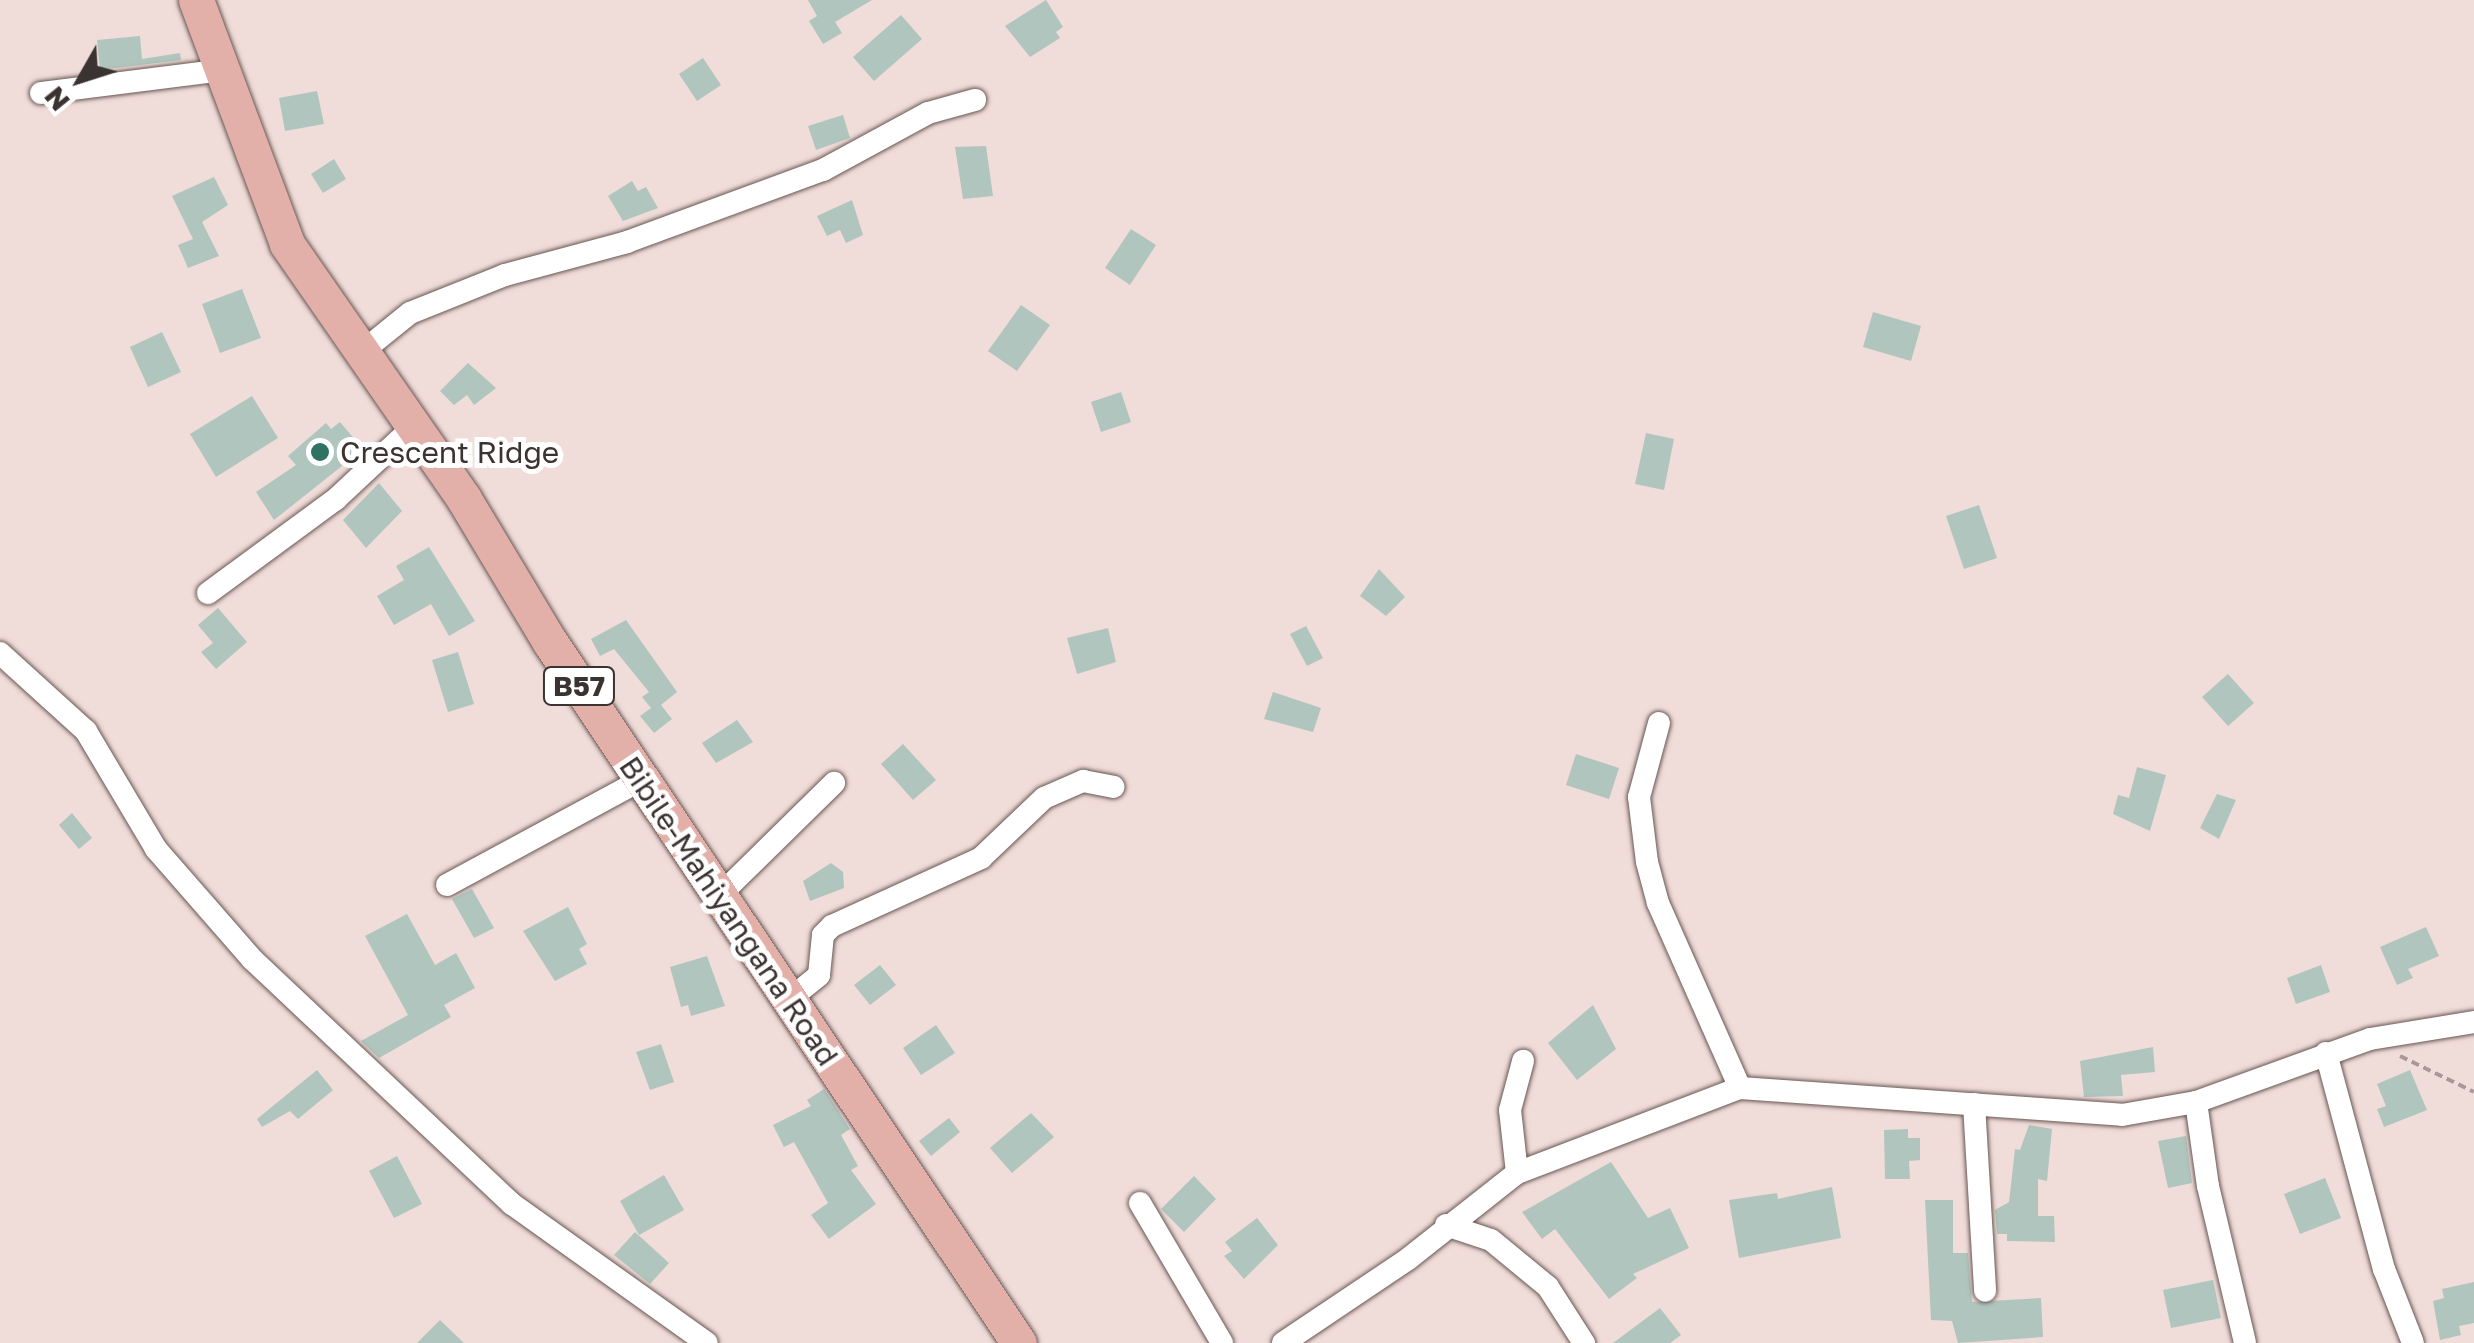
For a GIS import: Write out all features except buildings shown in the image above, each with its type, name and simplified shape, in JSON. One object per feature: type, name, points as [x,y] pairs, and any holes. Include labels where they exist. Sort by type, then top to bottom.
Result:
[{"type":"main road","name":"Bibile-Mahiyangana Road","points":[[196,0],[287,244],[1020,1343]]},
{"type":"street","points":[[42,92],[222,70]]},
{"type":"street","points":[[358,355],[410,313],[504,275],[627,242],[823,170],[928,113],[975,100]]},
{"type":"street","points":[[208,592],[336,499],[412,428]]},
{"type":"street","points":[[0,653],[20,664],[86,731],[156,849],[252,959],[512,1204],[707,1343]]},
{"type":"street","points":[[1659,722],[1639,798],[1648,862],[1672,938],[1740,1088]]},
{"type":"street","points":[[447,885],[641,780]]},
{"type":"street","points":[[791,998],[819,975],[823,935],[832,926],[981,858],[1044,798],[1083,781],[1114,787]]},
{"type":"street","points":[[720,895],[834,783]]},
{"type":"street","points":[[1282,1343],[1516,1174],[1740,1088],[2122,1116],[2196,1102],[2370,1038],[2474,1022]]},
{"type":"street","points":[[2326,1053],[2384,1269],[2413,1343]]},
{"type":"street","points":[[1516,1174],[1510,1110],[1523,1061]]},
{"type":"street","points":[[2196,1102],[2208,1186],[2245,1343]]},
{"type":"street","points":[[1974,1104],[1984,1291]]},
{"type":"street","points":[[1140,1203],[1222,1343]]},
{"type":"street","points":[[1446,1225],[1491,1240],[1548,1286],[1584,1343]]},
{"type":"path","points":[[2370,1038],[2474,1092]]},
{"type":"place","name":"Crescent Ridge","points":[[320,452]]}]
